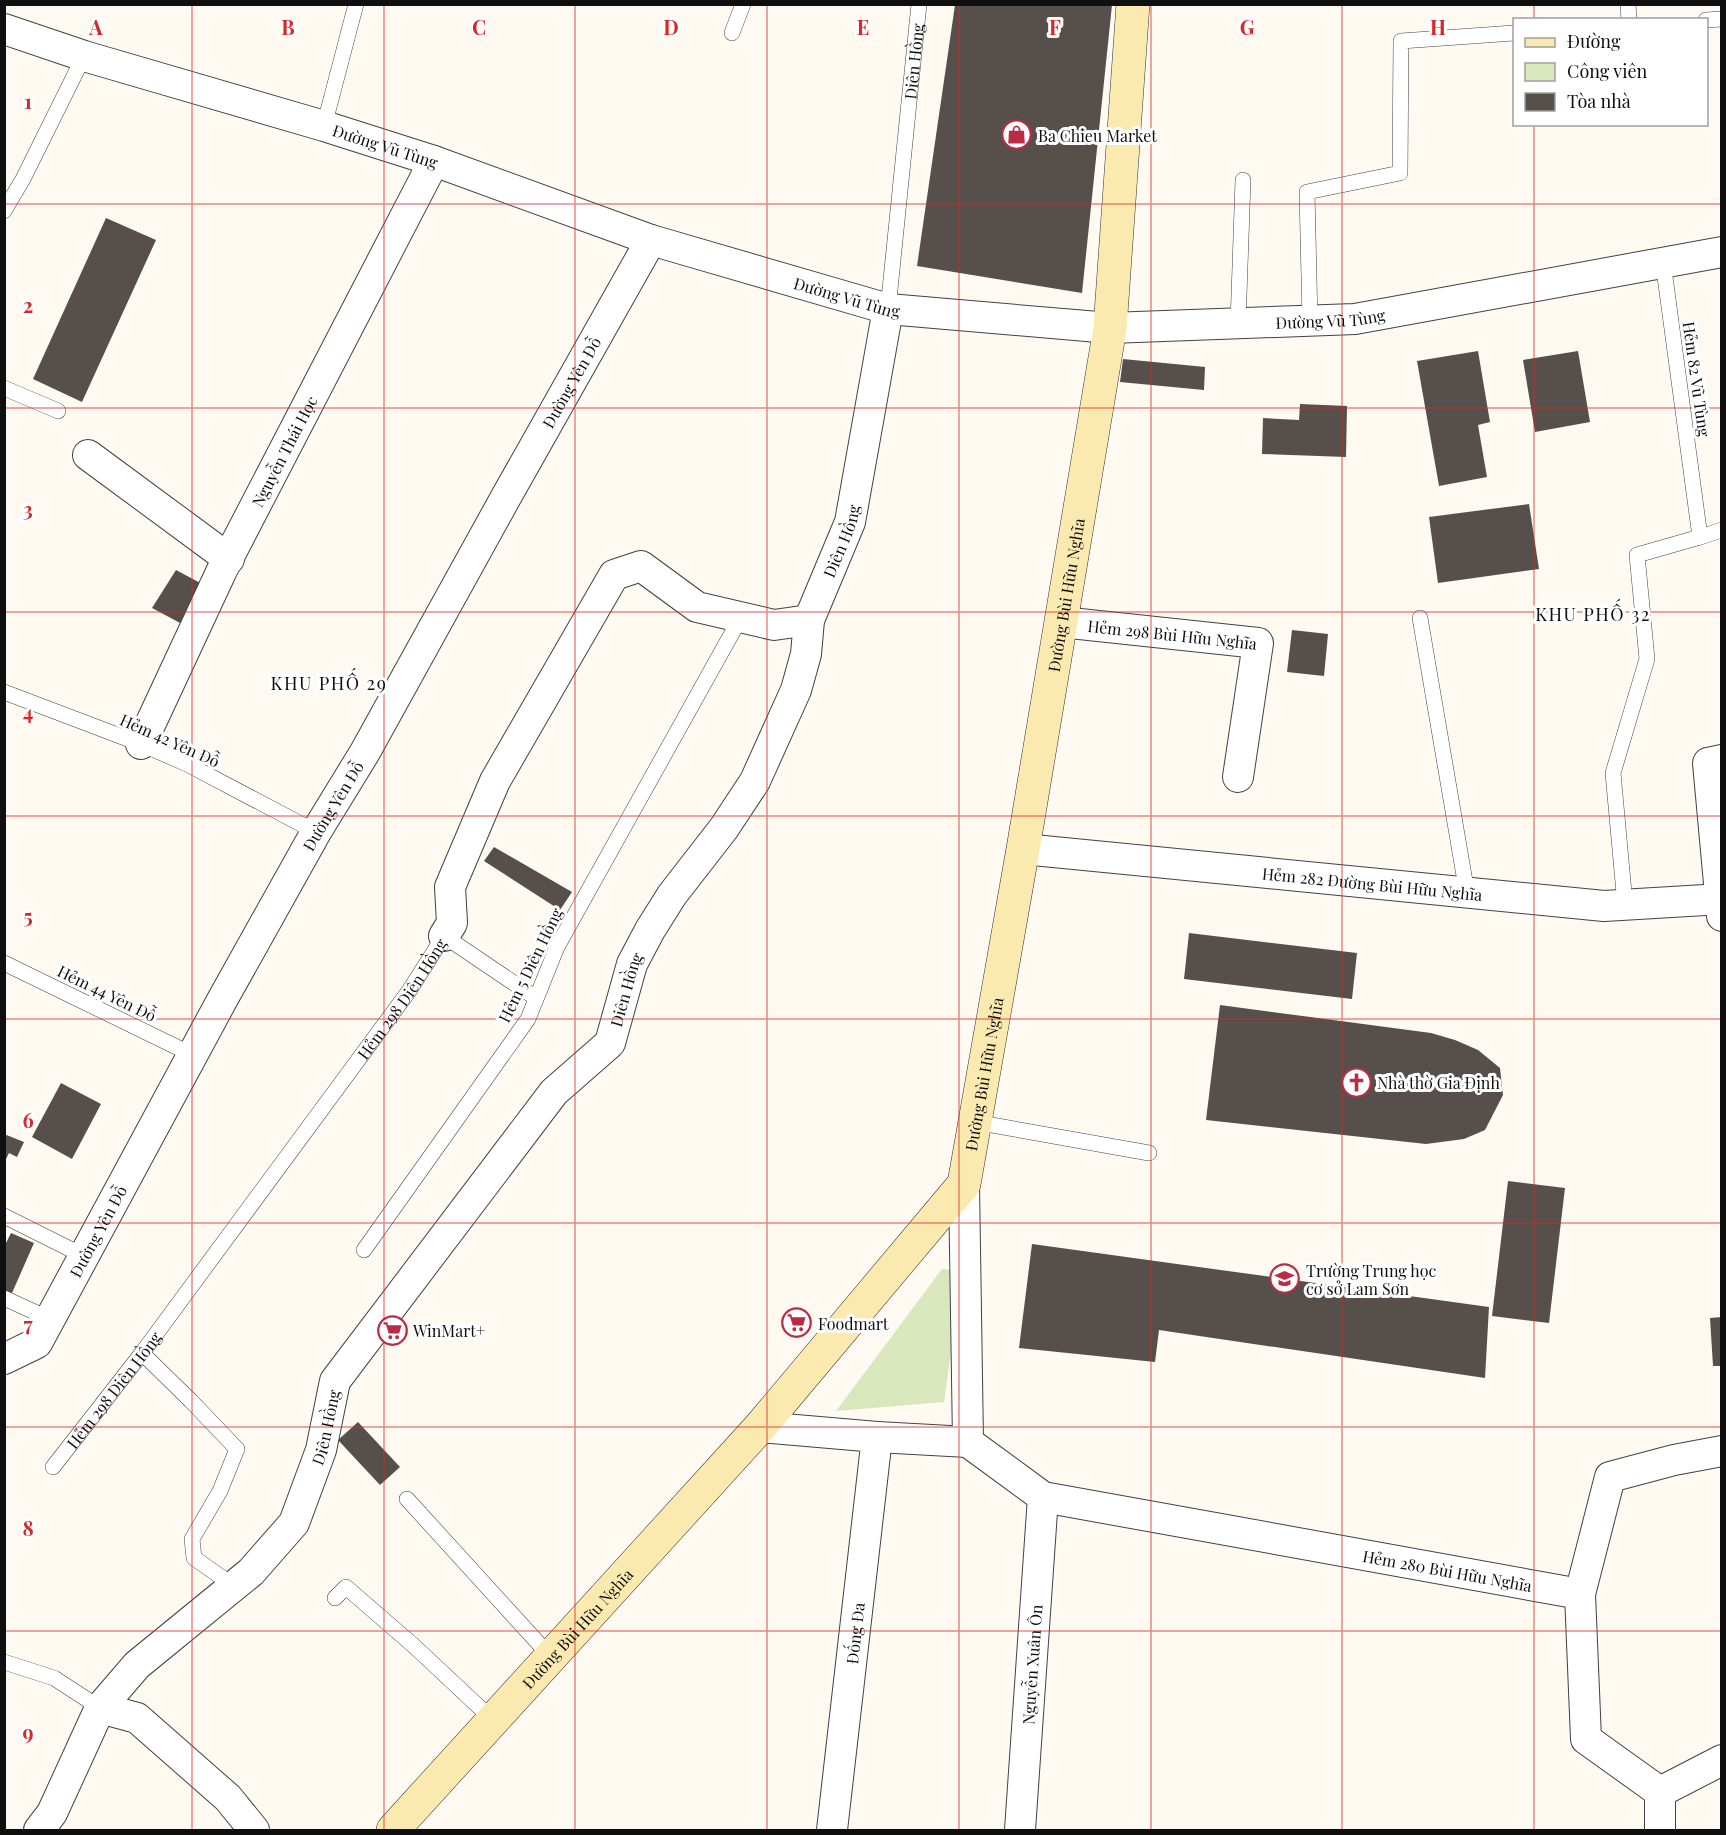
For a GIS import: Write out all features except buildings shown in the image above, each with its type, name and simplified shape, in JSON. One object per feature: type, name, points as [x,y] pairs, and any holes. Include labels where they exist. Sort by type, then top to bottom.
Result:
[{"type":"street","name":"Đường Bùi Hữu Nghĩa","points":[[968,1442],[964,1184],[1023,849],[1110,328],[1132,4]]},
{"type":"street","name":"Đường Vũ Tùng","points":[[4,29],[84,56],[324,126],[434,161],[651,240],[888,309],[1110,328],[1355,319],[1722,252]]},
{"type":"street","name":"Nguyễn Thái Học","points":[[141,744],[229,558],[434,161]]},
{"type":"street","name":"Đường Yên Đỗ","points":[[4,1359],[38,1343],[316,832],[365,752],[651,240]]},
{"type":"street","name":"Diên Hồng","points":[[39,1830],[52,1813],[100,1708],[137,1665],[251,1572],[294,1523],[321,1450],[335,1382],[554,1092],[610,1043],[632,964],[672,895],[724,828],[755,781],[796,690],[806,654],[809,620],[850,522],[888,309]]},
{"type":"street","points":[[88,455],[229,558]]},
{"type":"street","name":"Hẻm 298 Diên Hồng","points":[[444,936],[452,923],[450,887],[495,781],[614,575],[641,566],[698,608],[774,624],[809,620]]},
{"type":"street","name":"Hẻm 298 Bùi Hữu Nghĩa","points":[[1061,622],[1258,643],[1238,777]]},
{"type":"street","points":[[1721,905],[1708,763],[1722,760]]},
{"type":"street","name":"Hẻm 282 Đường Bùi Hữu Nghĩa","points":[[1023,849],[1604,906],[1625,904],[1721,905]]},
{"type":"street","name":"Đường Bùi Hữu Nghĩa","points":[[393,1830],[760,1427],[964,1184]]},
{"type":"street","points":[[760,1427],[968,1442],[1043,1497]]},
{"type":"street","name":"Đống Đa","points":[[832,1830],[877,1437]]},
{"type":"street","points":[[1660,1792],[1586,1739],[1580,1594],[1610,1477],[1674,1460],[1722,1451]]},
{"type":"street","name":"Hẻm 280 Bùi Hữu Nghĩa","points":[[1043,1497],[1580,1594]]},
{"type":"street","name":"Nguyễn Xuân Ôn","points":[[1020,1830],[1043,1497]]},
{"type":"street","points":[[100,1708],[137,1718],[228,1798],[254,1830]]},
{"type":"street","points":[[1660,1792],[1722,1760]]},
{"type":"street","points":[[1660,1792],[1660,1830]]},
{"type":"lane","points":[[324,126],[356,4]]},
{"type":"lane","points":[[732,33],[743,4]]},
{"type":"lane","name":"Diên Hồng","points":[[888,309],[919,4]]},
{"type":"lane","points":[[1310,321],[1308,192],[1400,173],[1401,41],[1513,33]]},
{"type":"lane","points":[[4,211],[84,56]]},
{"type":"lane","points":[[1238,324],[1243,180]]},
{"type":"lane","name":"Hẻm 82 Vũ Tùng","points":[[1663,262],[1700,537]]},
{"type":"lane","points":[[4,388],[58,411]]},
{"type":"lane","points":[[1625,904],[1613,772],[1647,659],[1637,555],[1722,530]]},
{"type":"lane","name":"Hẻm 5 Diên Hồng","points":[[364,1251],[528,1018],[557,947],[741,617]]},
{"type":"lane","points":[[1420,618],[1467,892]]},
{"type":"lane","name":"Hẻm 42 Yên Đỗ","points":[[4,692],[187,764],[316,832]]},
{"type":"lane","points":[[444,936],[536,998]]},
{"type":"lane","name":"Hẻm 298 Diên Hồng","points":[[53,1467],[142,1353],[409,991],[444,936]]},
{"type":"lane","name":"Hẻm 44 Yên Đỗ","points":[[4,963],[193,1055]]},
{"type":"lane","points":[[975,1122],[1149,1153]]},
{"type":"lane","points":[[4,1216],[84,1256]]},
{"type":"lane","points":[[4,1298],[50,1319]]},
{"type":"lane","points":[[142,1353],[237,1449],[219,1491],[192,1539],[194,1558],[234,1586]]},
{"type":"lane","points":[[407,1499],[551,1657]]},
{"type":"lane","points":[[335,1598],[345,1587],[414,1646],[493,1720]]},
{"type":"lane","points":[[4,1662],[54,1678],[100,1708]]},
{"type":"green space","points":[[942,1269],[962,1271],[944,1402],[836,1411]]},
{"type":"place","name":"Ba Chieu Market","points":[[1017,135]]},
{"type":"place","name":"Nhà thờ Gia Định","points":[[1356,1082]]},
{"type":"place","name":"Trường Trung học cơ sở Lam Sơn","points":[[1285,1279]]},
{"type":"place","name":"Foodmart","points":[[797,1323]]},
{"type":"place","name":"WinMart+","points":[[392,1330]]},
{"type":"district","name":"KHU PHỐ 32","points":[[1593,614]]},
{"type":"district","name":"KHU PHỐ 29","points":[[329,683]]}]
